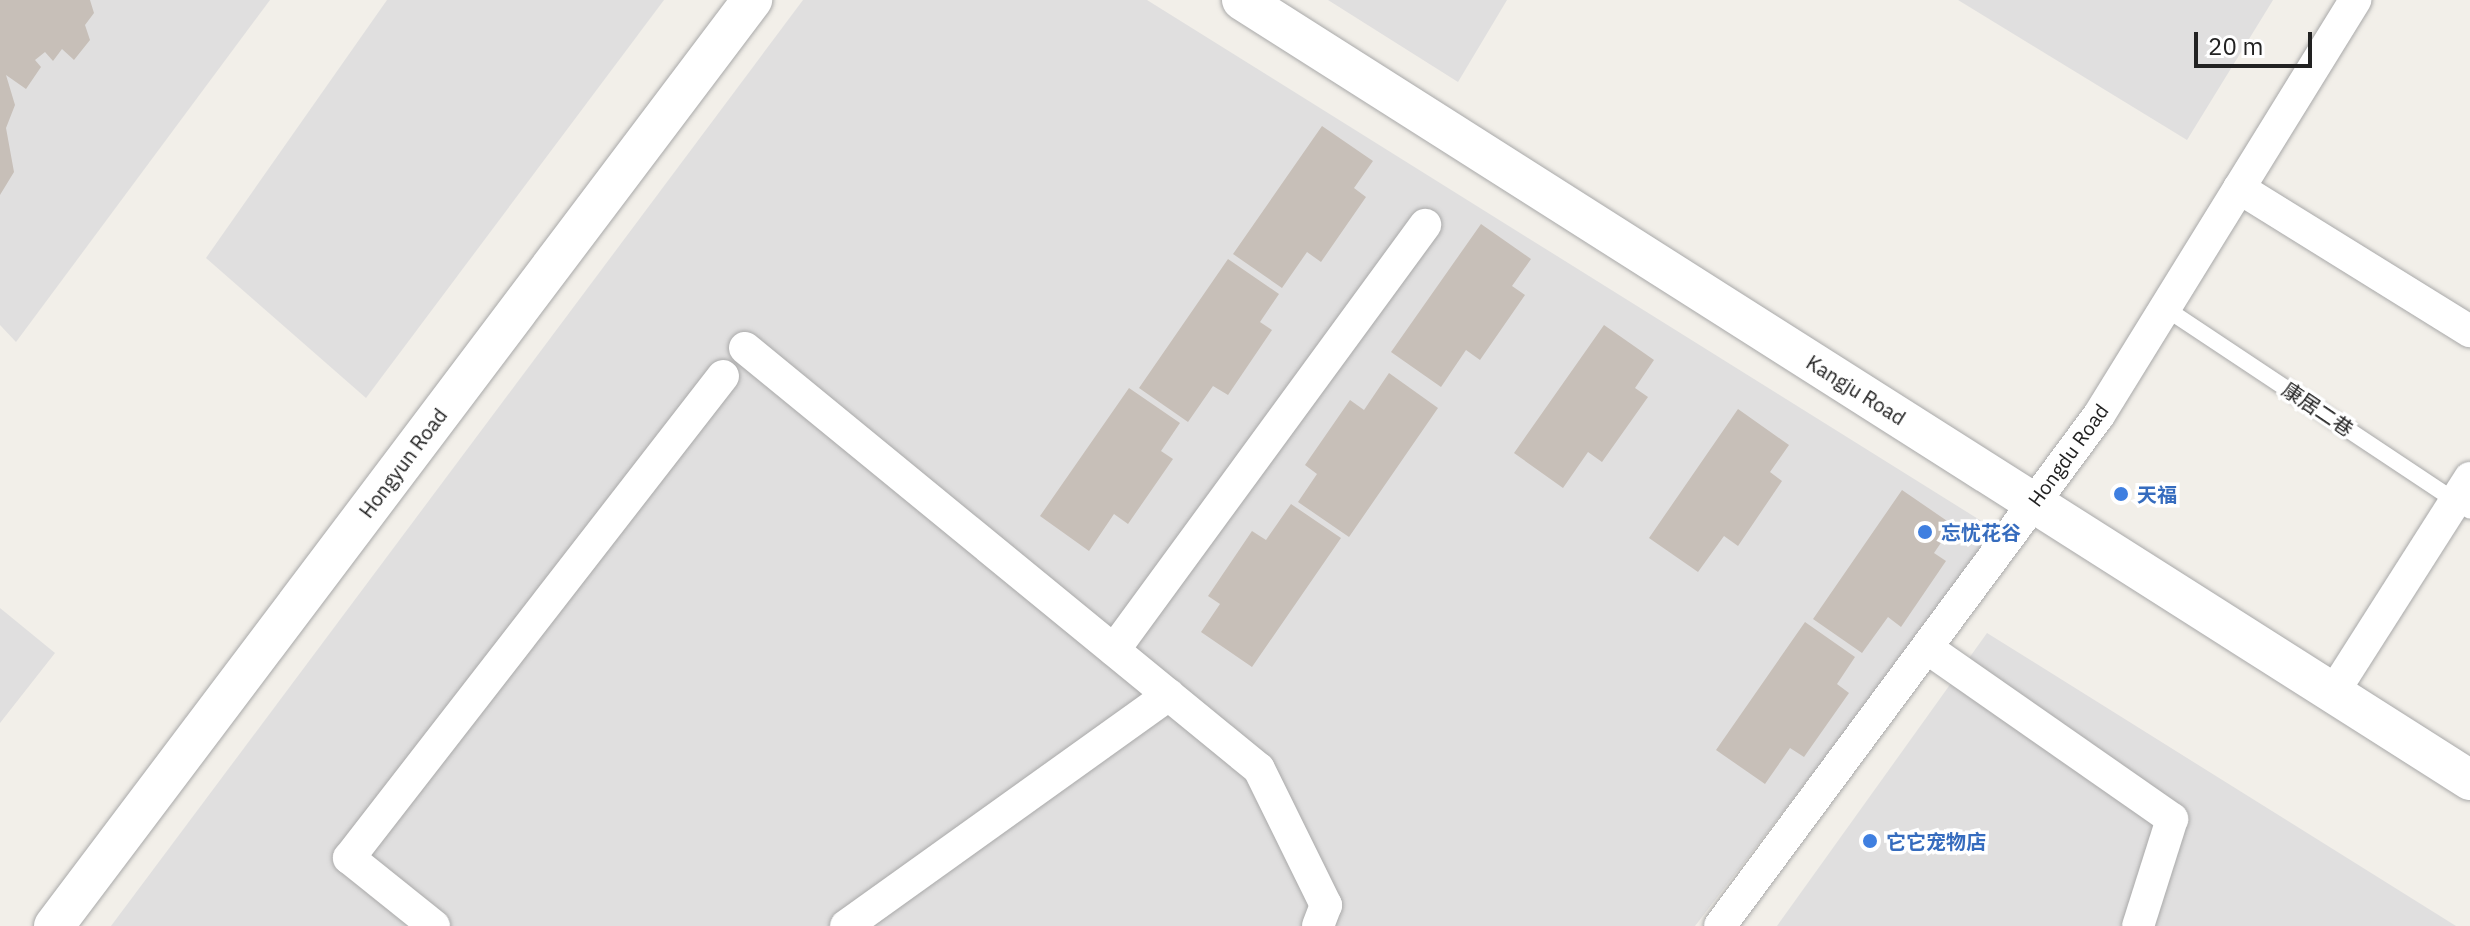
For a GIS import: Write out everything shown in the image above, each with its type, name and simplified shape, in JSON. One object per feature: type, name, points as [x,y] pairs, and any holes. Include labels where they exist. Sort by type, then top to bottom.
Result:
[{"type":"street","name":"Hongyun Road","points":[[54,926],[752,0]]},
{"type":"street","name":"Kangju Road","points":[[1242,0],[2470,780]]},
{"type":"street","name":"Hongdu Road","points":[[1720,926],[2099,415],[2355,0]]},
{"type":"street","points":[[2239,188],[2470,331]]},
{"type":"street","points":[[1114,650],[1425,225]]},
{"type":"street","points":[[745,348],[1259,769],[1326,905],[1318,926]]},
{"type":"street","points":[[434,926],[349,858],[723,376]]},
{"type":"street","points":[[2333,693],[2465,497]]},
{"type":"street","points":[[1927,648],[2172,819],[2138,926]]},
{"type":"street","points":[[846,926],[1169,695]]},
{"type":"lane","name":"康居二巷","points":[[2165,308],[2465,497]]},
{"type":"shaded area","points":[[0,0],[270,0],[16,342],[0,325]]},
{"type":"shaded area","points":[[387,0],[664,0],[366,398],[206,258]]},
{"type":"shaded area","points":[[803,0],[1147,0],[1999,532],[1695,926],[111,926]]},
{"type":"shaded area","points":[[1328,0],[1507,0],[1458,82]]},
{"type":"shaded area","points":[[1958,0],[2273,0],[2187,140]]},
{"type":"shaded area","points":[[0,608],[55,653],[0,723]]},
{"type":"shaded area","points":[[1987,633],[2456,926],[1777,926]]},
{"type":"building","points":[[0,0],[90,0],[94,13],[85,25],[90,40],[74,60],[62,49],[53,61],[45,52],[35,60],[41,67],[26,89],[6,75],[15,105],[6,128],[14,172],[0,195]]},
{"type":"building","points":[[1322,126],[1373,161],[1354,188],[1366,197],[1321,262],[1307,252],[1282,288],[1233,254]]},
{"type":"building","points":[[1481,224],[1531,259],[1512,286],[1525,295],[1480,360],[1466,350],[1441,387],[1391,352]]},
{"type":"building","points":[[1228,259],[1279,294],[1260,322],[1272,330],[1228,395],[1213,386],[1188,422],[1139,388]]},
{"type":"building","points":[[1604,325],[1654,360],[1635,388],[1648,397],[1602,462],[1588,452],[1563,488],[1514,453]]},
{"type":"building","points":[[1389,373],[1438,408],[1349,537],[1298,502],[1317,474],[1305,465],[1350,400],[1364,410]]},
{"type":"building","points":[[1129,388],[1180,423],[1161,451],[1173,459],[1128,524],[1114,514],[1089,551],[1040,516]]},
{"type":"building","points":[[1738,409],[1789,445],[1770,472],[1782,481],[1738,546],[1724,536],[1698,572],[1649,538]]},
{"type":"building","points":[[1902,490],[1953,525],[1934,553],[1946,561],[1901,627],[1888,617],[1862,653],[1813,619]]},
{"type":"building","points":[[1291,504],[1341,538],[1252,667],[1201,632],[1220,604],[1208,596],[1252,531],[1266,540]]},
{"type":"building","points":[[1805,622],[1855,657],[1837,684],[1849,693],[1804,757],[1790,748],[1765,784],[1716,750]]},
{"type":"place","name":"天福","points":[[2121,494]]},
{"type":"place","name":"忘忧花谷","points":[[1925,532]]},
{"type":"place","name":"它它宠物店","points":[[1870,841]]}]
